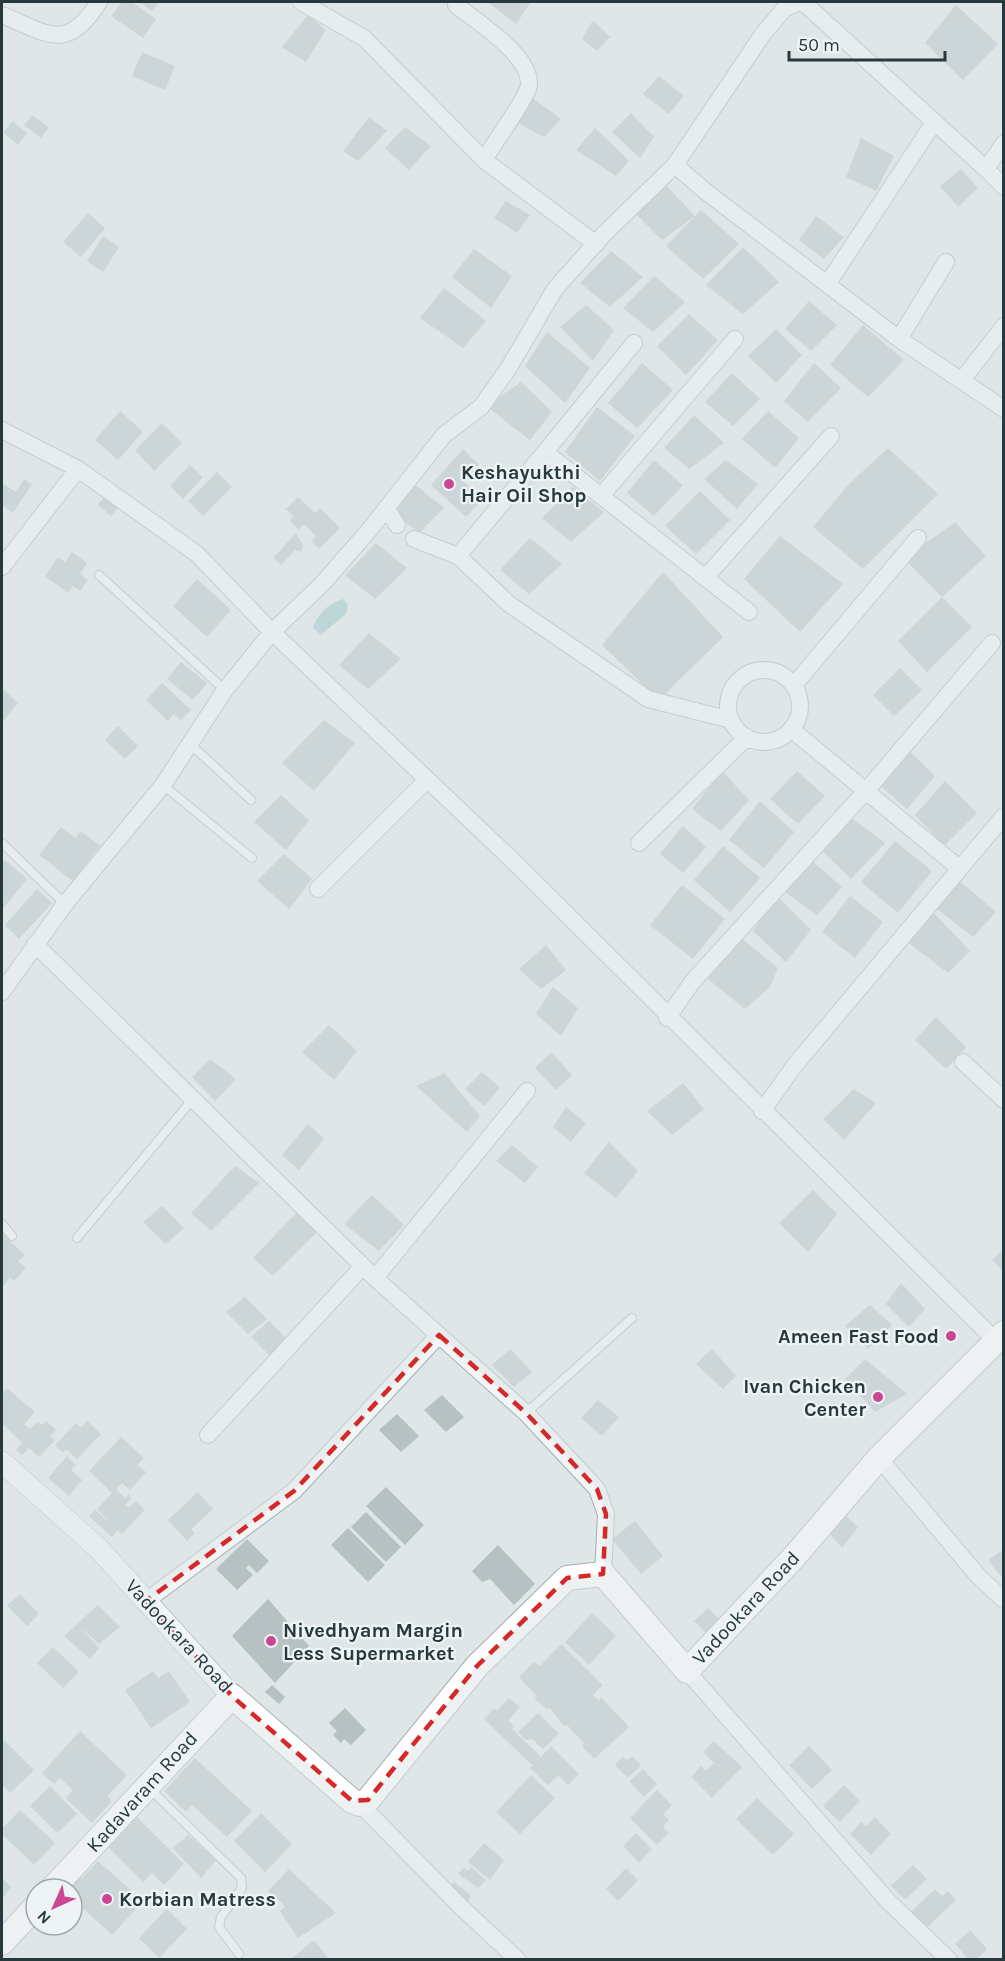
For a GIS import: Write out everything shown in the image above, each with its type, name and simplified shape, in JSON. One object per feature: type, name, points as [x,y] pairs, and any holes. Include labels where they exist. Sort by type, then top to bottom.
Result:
[{"type":"main road","name":"Vadookara Road","points":[[603,1574],[687,1671],[794,1557],[879,1458],[1000,1337]]},
{"type":"main road","points":[[360,1804],[368,1800],[477,1666],[567,1578],[603,1574]]},
{"type":"main road","name":"Vadookara Road","points":[[232,1695],[352,1802],[360,1804]]},
{"type":"main road","name":"Kadavaram Road","points":[[63,1877],[232,1695]]},
{"type":"main road","points":[[2,1943],[24,1919]]},
{"type":"street","points":[[2,15],[56,37],[75,32],[99,2]]},
{"type":"street","points":[[301,2],[364,38],[484,160],[596,244]]},
{"type":"street","points":[[2,992],[65,904],[163,785],[225,690],[272,632],[323,583],[387,509],[444,435],[481,407],[508,369],[555,289],[596,244],[675,165],[763,34],[784,9],[798,2]]},
{"type":"street","points":[[803,2],[933,124],[1004,186]]},
{"type":"street","points":[[456,5],[518,57],[529,74],[528,89],[484,160]]},
{"type":"street","points":[[828,283],[933,124]]},
{"type":"street","points":[[986,169],[1004,142]]},
{"type":"street","points":[[675,165],[705,191],[899,339],[1004,409]]},
{"type":"street","points":[[899,339],[946,262]]},
{"type":"street","points":[[962,380],[1004,326]]},
{"type":"street","points":[[601,496],[735,339]]},
{"type":"street","points":[[458,556],[634,343]]},
{"type":"street","points":[[2,430],[78,469],[197,554],[272,632],[510,858],[762,1111],[1000,1337]]},
{"type":"street","points":[[705,578],[831,436]]},
{"type":"street","points":[[544,452],[749,612]]},
{"type":"street","points":[[2,567],[78,469]]},
{"type":"street","points":[[387,509],[397,525]]},
{"type":"street","points":[[794,686],[918,538]]},
{"type":"street","points":[[414,539],[458,556],[509,604],[648,699],[731,720],[747,737],[770,741],[782,737],[797,720],[800,708],[794,686],[775,671],[752,672],[741,677],[729,697],[731,720]]},
{"type":"street","points":[[667,1018],[693,981],[864,792],[992,643]]},
{"type":"street","points":[[791,729],[958,868]]},
{"type":"street","points":[[639,843],[747,737]]},
{"type":"street","points":[[318,889],[427,780]]},
{"type":"street","points":[[762,1111],[795,1065],[958,868],[1004,816]]},
{"type":"street","points":[[35,944],[375,1278],[526,1413],[597,1489],[606,1514],[603,1574]]},
{"type":"street","points":[[963,1062],[1004,1100]]},
{"type":"street","points":[[375,1278],[527,1091]]},
{"type":"street","points":[[208,1435],[363,1266]]},
{"type":"street","points":[[146,1601],[294,1491],[439,1335]]},
{"type":"street","points":[[879,1458],[979,1577],[1004,1600]]},
{"type":"street","name":"Vadookara Road","points":[[2,1462],[99,1549],[232,1695]]},
{"type":"street","points":[[687,1671],[887,1900],[949,1959]]},
{"type":"street","name":"Vadookara Road","points":[[360,1804],[461,1907],[518,1959]]},
{"type":"lane","points":[[99,575],[225,690]]},
{"type":"lane","points":[[190,744],[251,800]]},
{"type":"lane","points":[[163,785],[252,858]]},
{"type":"lane","points":[[2,843],[65,904]]},
{"type":"lane","points":[[77,1239],[192,1100]]},
{"type":"lane","points":[[2,1224],[12,1236]]},
{"type":"lane","points":[[526,1413],[632,1318]]},
{"type":"lane","points":[[147,1786],[241,1878],[242,1888],[221,1917],[219,1927],[239,1953]]},
{"type":"highlighted area","points":[[439,1335],[526,1413],[597,1489],[606,1514],[603,1574],[567,1578],[477,1666],[368,1800],[352,1801],[232,1696],[146,1601],[294,1491]]},
{"type":"water","points":[[343,599],[348,605],[346,614],[321,635],[313,628],[317,618],[328,606]]},
{"type":"building","points":[[122,2],[132,2],[156,19],[143,38],[111,16]]},
{"type":"building","points":[[139,2],[159,2],[152,11]]},
{"type":"building","points":[[490,2],[531,2],[516,24]]},
{"type":"building","points":[[956,5],[998,44],[963,80],[925,43]]},
{"type":"building","points":[[308,15],[326,30],[306,62],[282,47]]},
{"type":"building","points":[[593,20],[610,37],[597,51],[582,39]]},
{"type":"building","points":[[142,52],[175,66],[165,90],[132,76]]},
{"type":"building","points":[[659,76],[684,96],[669,114],[643,94]]},
{"type":"building","points":[[531,97],[561,119],[544,137],[514,121]]},
{"type":"building","points":[[631,113],[654,137],[640,158],[612,132]]},
{"type":"building","points":[[32,115],[49,127],[41,138],[24,125]]},
{"type":"building","points":[[369,117],[387,131],[358,161],[343,151]]},
{"type":"building","points":[[13,121],[27,133],[18,145],[3,132]]},
{"type":"building","points":[[405,127],[431,146],[409,170],[385,148]]},
{"type":"building","points":[[595,128],[629,161],[616,176],[576,150]]},
{"type":"building","points":[[861,138],[894,156],[876,191],[846,177]]},
{"type":"building","points":[[961,169],[978,188],[958,207],[940,186]]},
{"type":"building","points":[[663,182],[695,216],[662,240],[635,213]]},
{"type":"building","points":[[506,201],[530,215],[517,233],[494,218]]},
{"type":"building","points":[[701,210],[739,244],[703,279],[666,246]]},
{"type":"building","points":[[88,213],[105,228],[81,257],[63,242]]},
{"type":"building","points":[[816,216],[844,237],[824,259],[799,240]]},
{"type":"building","points":[[103,236],[119,247],[103,272],[87,261]]},
{"type":"building","points":[[743,247],[779,282],[743,314],[706,285]]},
{"type":"building","points":[[474,249],[512,276],[491,308],[452,277]]},
{"type":"building","points":[[611,251],[643,277],[610,307],[580,283]]},
{"type":"building","points":[[654,276],[685,302],[653,332],[623,308]]},
{"type":"building","points":[[444,288],[486,321],[463,348],[420,318]]},
{"type":"building","points":[[809,301],[837,325],[811,351],[785,329]]},
{"type":"building","points":[[586,305],[614,330],[593,361],[560,327]]},
{"type":"building","points":[[689,314],[718,340],[686,375],[657,346]]},
{"type":"building","points":[[863,325],[904,360],[868,397],[830,365]]},
{"type":"building","points":[[776,329],[802,355],[776,383],[748,356]]},
{"type":"building","points":[[547,332],[590,368],[565,403],[525,366]]},
{"type":"building","points":[[642,363],[673,390],[637,428],[608,403]]},
{"type":"building","points":[[814,363],[841,388],[808,422],[784,401]]},
{"type":"building","points":[[732,373],[760,399],[733,426],[705,402]]},
{"type":"building","points":[[521,382],[552,412],[530,440],[486,406]]},
{"type":"building","points":[[597,407],[635,436],[600,481],[565,452]]},
{"type":"building","points":[[120,411],[143,432],[118,460],[95,440]]},
{"type":"building","points":[[768,411],[799,438],[775,468],[742,439]]},
{"type":"building","points":[[694,415],[724,443],[689,469],[664,448]]},
{"type":"building","points":[[162,423],[182,443],[154,471],[135,450]]},
{"type":"building","points":[[888,448],[938,494],[863,569],[813,527],[848,485]]},
{"type":"building","name":"Keshayukthi Hair Oil Shop","points":[[463,449],[479,465],[464,482],[482,500],[466,517],[431,485]]},
{"type":"building","points":[[654,460],[683,485],[654,516],[627,493]]},
{"type":"building","points":[[726,460],[758,484],[737,509],[704,479]]},
{"type":"building","points":[[190,465],[203,477],[183,499],[170,486]]},
{"type":"building","points":[[217,472],[232,487],[203,516],[188,501]]},
{"type":"building","points":[[24,479],[32,484],[13,513],[2,505],[2,483],[16,492]]},
{"type":"building","points":[[412,482],[444,508],[419,533],[390,509]]},
{"type":"building","points":[[573,487],[604,512],[571,542],[542,518]]},
{"type":"building","points":[[700,491],[730,520],[696,554],[665,526]]},
{"type":"building","points":[[108,492],[122,503],[111,516],[98,505]]},
{"type":"building","points":[[298,497],[315,513],[320,508],[340,528],[319,549],[311,541],[316,536],[304,524],[299,530],[290,521],[293,516],[286,509]]},
{"type":"building","points":[[955,522],[986,556],[942,597],[904,559]]},
{"type":"building","points":[[296,533],[303,545],[301,552],[295,550],[281,565],[273,558]]},
{"type":"building","points":[[780,536],[843,584],[800,632],[744,579]]},
{"type":"building","points":[[530,538],[562,564],[529,594],[500,570]]},
{"type":"building","points":[[376,543],[407,568],[375,599],[345,575]]},
{"type":"building","points":[[72,552],[87,563],[80,574],[88,580],[80,591],[73,586],[68,593],[45,576],[58,557],[65,562]]},
{"type":"building","points":[[663,572],[723,637],[659,700],[602,645]]},
{"type":"building","points":[[197,579],[231,610],[207,637],[173,606]]},
{"type":"building","points":[[942,597],[972,627],[927,672],[898,641]]},
{"type":"building","points":[[369,633],[401,659],[368,689],[339,665]]},
{"type":"building","points":[[181,662],[207,683],[193,700],[167,679]]},
{"type":"building","points":[[900,668],[922,690],[894,716],[873,695]]},
{"type":"building","points":[[162,683],[191,710],[181,720],[174,714],[168,721],[146,700]]},
{"type":"building","points":[[2,688],[18,703],[2,722]]},
{"type":"building","points":[[324,720],[355,743],[314,791],[282,763]]},
{"type":"building","points":[[118,726],[138,746],[125,759],[105,740]]},
{"type":"building","points":[[904,746],[935,776],[907,809],[877,783]]},
{"type":"building","points":[[722,771],[749,800],[721,831],[692,809]]},
{"type":"building","points":[[797,771],[825,796],[798,824],[770,799]]},
{"type":"building","points":[[945,781],[977,813],[944,846],[915,815]]},
{"type":"building","points":[[281,795],[309,820],[286,850],[254,822]]},
{"type":"building","points":[[760,801],[794,832],[764,868],[729,840]]},
{"type":"building","points":[[849,816],[885,843],[851,879],[818,847]]},
{"type":"building","points":[[683,826],[706,847],[683,873],[660,854]]},
{"type":"building","points":[[61,827],[75,838],[81,831],[100,846],[73,881],[39,855]]},
{"type":"building","points":[[895,841],[932,871],[898,913],[861,882]]},
{"type":"building","points":[[723,846],[760,878],[730,912],[694,880]]},
{"type":"building","points":[[284,854],[312,879],[289,909],[257,881]]},
{"type":"building","points":[[810,859],[842,887],[817,915],[785,892]]},
{"type":"building","points":[[5,860],[27,879],[2,910],[2,864]]},
{"type":"building","points":[[954,876],[996,912],[973,937],[932,905]]},
{"type":"building","points":[[682,885],[725,919],[693,959],[650,925]]},
{"type":"building","points":[[37,889],[52,903],[19,939],[5,925]]},
{"type":"building","points":[[776,895],[811,930],[786,962],[753,931]]},
{"type":"building","points":[[850,896],[883,922],[855,958],[822,932]]},
{"type":"building","points":[[934,913],[970,951],[948,973],[907,942]]},
{"type":"building","points":[[741,938],[778,968],[770,987],[745,1009],[708,979]]},
{"type":"building","points":[[546,945],[566,970],[541,989],[519,969]]},
{"type":"building","points":[[553,987],[578,1008],[561,1036],[536,1014]]},
{"type":"building","points":[[936,1017],[966,1047],[946,1069],[915,1040]]},
{"type":"building","points":[[329,1025],[357,1051],[334,1080],[302,1052]]},
{"type":"building","points":[[551,1052],[572,1075],[556,1090],[535,1068]]},
{"type":"building","points":[[210,1059],[236,1079],[215,1101],[192,1077]]},
{"type":"building","points":[[482,1072],[500,1088],[484,1106],[465,1089]]},
{"type":"building","points":[[444,1073],[480,1116],[467,1132],[416,1086]]},
{"type":"building","points":[[683,1083],[704,1109],[672,1135],[647,1111]]},
{"type":"building","points":[[854,1089],[876,1103],[844,1140],[823,1119]]},
{"type":"building","points":[[566,1107],[586,1123],[571,1142],[553,1127]]},
{"type":"building","points":[[308,1124],[324,1139],[299,1170],[282,1155]]},
{"type":"building","points":[[609,1142],[638,1171],[616,1198],[584,1173]]},
{"type":"building","points":[[512,1145],[538,1167],[525,1183],[496,1161]]},
{"type":"building","points":[[235,1166],[259,1183],[211,1231],[191,1213]]},
{"type":"building","points":[[813,1190],[837,1214],[808,1252],[779,1223]]},
{"type":"building","points":[[372,1195],[404,1225],[379,1251],[344,1224]]},
{"type":"building","points":[[162,1206],[184,1228],[166,1244],[143,1222]]},
{"type":"building","points":[[297,1212],[321,1228],[273,1276],[253,1258]]},
{"type":"building","points":[[2,1233],[25,1255],[18,1261],[26,1268],[14,1281],[10,1278],[2,1287]]},
{"type":"building","points":[[1004,1249],[1004,1272],[992,1260]]},
{"type":"building","points":[[901,1283],[925,1309],[909,1327],[886,1304]]},
{"type":"building","points":[[245,1297],[267,1319],[248,1334],[226,1312]]},
{"type":"building","points":[[870,1305],[892,1325],[868,1349],[845,1326]]},
{"type":"building","points":[[269,1321],[291,1343],[273,1359],[251,1337]]},
{"type":"building","points":[[510,1349],[532,1372],[514,1387],[492,1365]]},
{"type":"building","points":[[712,1349],[736,1376],[723,1389],[696,1364]]},
{"type":"building","points":[[865,1359],[907,1394],[875,1412],[845,1379]]},
{"type":"building","points":[[7,1388],[35,1412],[24,1424],[30,1429],[37,1422],[43,1425],[46,1421],[56,1430],[50,1436],[55,1440],[39,1457],[29,1448],[22,1455],[16,1450],[22,1443],[2,1423],[2,1394]]},
{"type":"building","points":[[442,1395],[464,1417],[446,1432],[424,1410]]},
{"type":"building","points":[[598,1400],[619,1417],[602,1436],[581,1418]]},
{"type":"building","points":[[397,1414],[419,1436],[401,1452],[379,1430]]},
{"type":"building","points":[[87,1421],[101,1434],[77,1459],[66,1449],[63,1453],[55,1445],[76,1423],[81,1428]]},
{"type":"building","points":[[121,1437],[144,1458],[137,1465],[146,1472],[130,1490],[122,1483],[116,1489],[125,1498],[129,1494],[131,1499],[125,1505],[129,1508],[136,1501],[145,1510],[122,1534],[118,1530],[112,1537],[89,1516],[95,1510],[110,1523],[97,1509],[112,1493],[89,1471]]},
{"type":"building","points":[[67,1456],[76,1465],[71,1470],[82,1480],[69,1496],[48,1478]]},
{"type":"building","points":[[386,1487],[424,1525],[405,1545],[366,1506]]},
{"type":"building","points":[[198,1492],[213,1509],[191,1529],[195,1533],[187,1541],[168,1520]]},
{"type":"building","points":[[366,1512],[401,1547],[386,1562],[351,1527]]},
{"type":"building","points":[[844,1514],[858,1527],[842,1548],[828,1531]]},
{"type":"building","points":[[635,1521],[663,1556],[641,1574],[612,1539]]},
{"type":"building","points":[[348,1528],[385,1565],[368,1582],[331,1545]]},
{"type":"building","points":[[247,1539],[269,1561],[257,1573],[249,1565],[246,1568],[253,1575],[237,1590],[216,1569]]},
{"type":"building","points":[[498,1545],[535,1584],[514,1605],[490,1579],[482,1582],[472,1571]]},
{"type":"building","points":[[1004,1549],[1004,1580],[988,1560]]},
{"type":"building","points":[[20,1594],[39,1614],[27,1626],[7,1605]]},
{"type":"building","name":"Nivedhyam Margin Less Supermarket","points":[[268,1599],[309,1646],[275,1683],[232,1636]]},
{"type":"building","points":[[98,1605],[120,1627],[99,1644],[80,1627],[99,1648],[90,1659],[64,1636]]},
{"type":"building","points":[[708,1608],[723,1623],[709,1636],[694,1621]]},
{"type":"building","points":[[592,1613],[616,1636],[589,1665],[565,1642]]},
{"type":"building","points":[[561,1644],[603,1685],[593,1695],[599,1701],[601,1697],[629,1727],[594,1759],[582,1746],[584,1743],[567,1725],[564,1726],[550,1708],[547,1709],[535,1699],[536,1695],[519,1677],[534,1662],[540,1666]]},
{"type":"building","points":[[53,1647],[79,1672],[63,1688],[37,1663]]},
{"type":"building","points":[[153,1671],[158,1678],[169,1671],[190,1702],[151,1728],[125,1690]]},
{"type":"building","points":[[272,1685],[285,1697],[279,1704],[265,1692]]},
{"type":"building","points":[[509,1698],[520,1707],[508,1721],[514,1726],[512,1729],[541,1757],[551,1746],[579,1774],[568,1785],[558,1775],[548,1785],[530,1768],[533,1766],[484,1719],[494,1708],[497,1711]]},
{"type":"building","points":[[345,1708],[366,1730],[351,1745],[344,1739],[341,1743],[333,1735],[337,1731],[329,1723]]},
{"type":"building","points":[[538,1713],[559,1734],[543,1749],[532,1739],[526,1740],[518,1732]]},
{"type":"building","points":[[80,1731],[127,1775],[108,1795],[111,1802],[92,1823],[66,1798],[73,1790],[60,1778],[54,1784],[42,1773]]},
{"type":"building","points":[[4,1740],[34,1770],[10,1793],[2,1785],[2,1743]]},
{"type":"building","points":[[714,1741],[742,1767],[712,1798],[691,1777],[701,1766],[706,1771],[714,1763],[703,1752]]},
{"type":"building","points":[[809,1746],[832,1770],[812,1789],[789,1765]]},
{"type":"building","points":[[623,1756],[626,1760],[633,1757],[641,1765],[628,1778],[615,1765]]},
{"type":"building","points":[[195,1758],[252,1811],[227,1837],[192,1805],[186,1812],[164,1791]]},
{"type":"building","points":[[643,1769],[657,1784],[644,1797],[629,1781]]},
{"type":"building","points":[[531,1775],[555,1798],[520,1834],[496,1812]]},
{"type":"building","points":[[844,1785],[860,1801],[840,1822],[823,1806]]},
{"type":"building","points":[[50,1786],[77,1814],[57,1833],[30,1806]]},
{"type":"building","points":[[657,1790],[672,1805],[663,1814],[669,1820],[663,1827],[669,1833],[657,1845],[630,1818]]},
{"type":"building","points":[[757,1798],[794,1834],[773,1855],[736,1819]]},
{"type":"building","points":[[20,1810],[55,1843],[34,1865],[2,1834],[2,1829]]},
{"type":"building","points":[[261,1813],[292,1844],[265,1872],[234,1841]]},
{"type":"building","points":[[135,1815],[184,1864],[164,1885],[152,1873],[143,1882],[106,1845]]},
{"type":"building","points":[[875,1817],[891,1834],[871,1855],[850,1834],[861,1822],[866,1826]]},
{"type":"building","points":[[636,1833],[652,1849],[639,1863],[623,1846]]},
{"type":"building","points":[[188,1835],[216,1860],[201,1878],[173,1848]]},
{"type":"building","points":[[484,1843],[504,1860],[490,1880],[468,1862]]},
{"type":"building","name":"Korbian Matress","points":[[98,1861],[143,1901],[112,1935],[84,1909],[83,1877]]},
{"type":"building","points":[[913,1865],[927,1879],[905,1900],[891,1886]]},
{"type":"building","points":[[464,1867],[468,1871],[471,1867],[486,1880],[478,1888],[458,1874]]},
{"type":"building","points":[[626,1868],[638,1880],[618,1901],[606,1889]]},
{"type":"building","points":[[289,1869],[336,1913],[298,1938],[280,1911],[285,1906],[268,1891]]},
{"type":"building","points":[[2,1878],[11,1887],[2,1898]]},
{"type":"building","points":[[453,1881],[471,1896],[468,1903],[452,1888]]},
{"type":"building","points":[[935,1889],[942,1896],[948,1891],[956,1900],[926,1928],[911,1912]]},
{"type":"building","points":[[167,1909],[187,1929],[159,1958],[139,1938]]},
{"type":"building","points":[[970,1930],[987,1949],[976,1960],[969,1960],[955,1944]]},
{"type":"building","points":[[314,1940],[330,1960],[290,1960]]},
{"type":"place","name":"Keshayukthi Hair Oil Shop","points":[[449,484]]},
{"type":"place","name":"Ameen Fast Food","points":[[951,1336]]},
{"type":"place","name":"Ivan Chicken Center","points":[[878,1397]]},
{"type":"place","name":"Nivedhyam Margin Less Supermarket","points":[[271,1641]]},
{"type":"place","name":"Korbian Matress","points":[[107,1899]]}]
